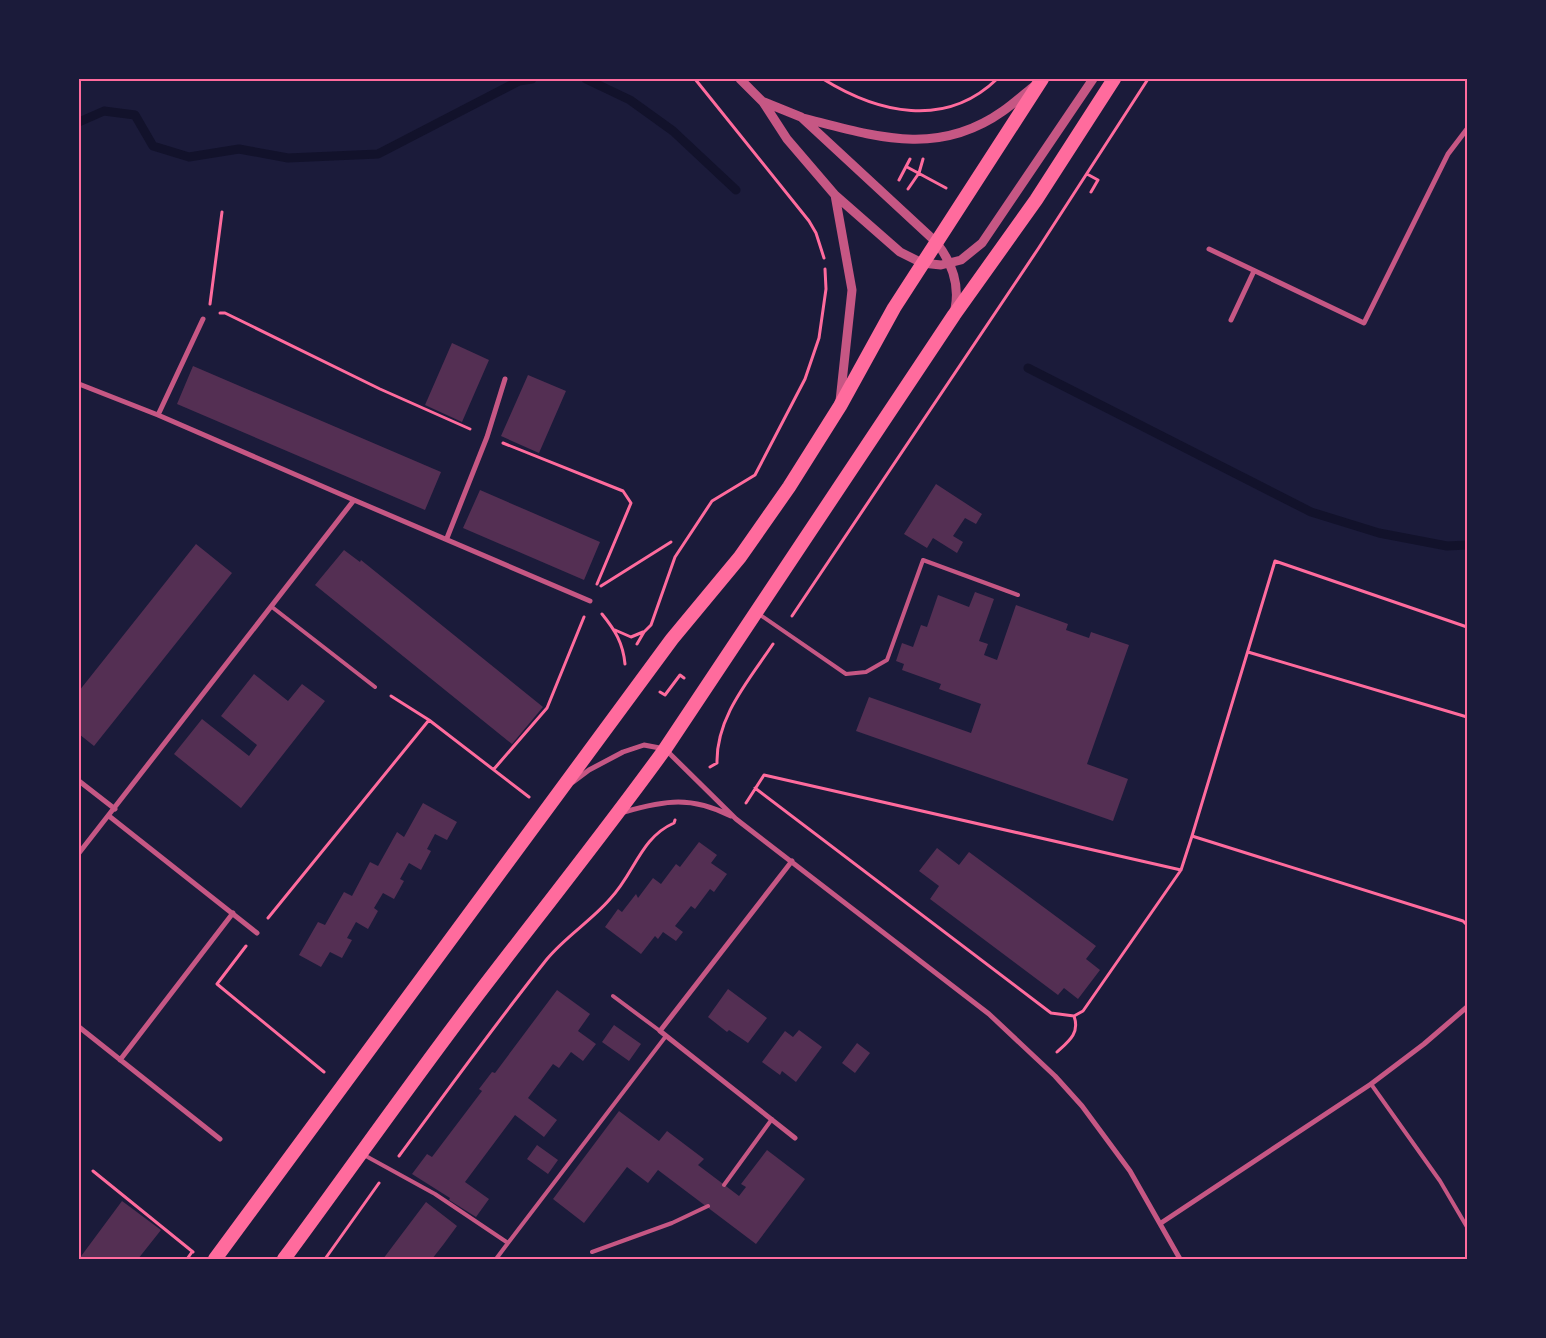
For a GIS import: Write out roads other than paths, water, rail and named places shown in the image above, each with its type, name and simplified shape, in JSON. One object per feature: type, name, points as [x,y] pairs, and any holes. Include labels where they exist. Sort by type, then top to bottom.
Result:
[{"type":"highway","points":[[215,1259],[672,639],[740,557],[789,487],[840,406],[894,308],[1042,79]]},
{"type":"highway","points":[[284,1259],[479,992],[619,813],[665,749],[954,316],[1025,216],[1114,79]]},
{"type":"street","points":[[740,79],[763,102],[787,139],[835,195],[900,252],[922,263],[931,265],[961,260],[982,243],[1093,79]]},
{"type":"street","points":[[763,102],[801,117],[895,140],[942,138],[965,132],[1002,112],[1042,79]]},
{"type":"street","points":[[801,117],[936,242],[950,263],[956,285],[954,316]]},
{"type":"street","points":[[1210,249],[1364,324],[1448,154],[1467,129]]},
{"type":"street","points":[[835,195],[852,290],[840,406]]},
{"type":"street","points":[[1231,320],[1254,271]]},
{"type":"street","points":[[158,415],[204,319]]},
{"type":"street","points":[[447,538],[486,436],[505,378]]},
{"type":"street","points":[[79,384],[158,415],[590,601]]},
{"type":"street","points":[[79,853],[354,500]]},
{"type":"street","points":[[561,792],[589,770],[623,752],[644,745],[665,749],[736,819],[989,1014],[1044,1065],[1082,1106],[1107,1139],[1161,1223],[1180,1259]]},
{"type":"street","points":[[79,781],[115,809]]},
{"type":"street","points":[[619,813],[651,804],[679,801],[715,808],[736,819]]},
{"type":"street","points":[[109,816],[256,932]]},
{"type":"street","points":[[792,861],[660,1031],[795,1138]]},
{"type":"street","points":[[120,1060],[233,913]]},
{"type":"street","points":[[1161,1223],[1371,1084],[1424,1044],[1467,1007]]},
{"type":"street","points":[[79,1027],[220,1139]]},
{"type":"lane","points":[[757,612],[846,674],[866,672],[887,660],[923,560],[1018,594]]},
{"type":"lane","points":[[272,607],[375,687]]},
{"type":"lane","points":[[613,996],[660,1031]]},
{"type":"lane","points":[[496,1259],[666,1036]]},
{"type":"lane","points":[[1371,1084],[1440,1181],[1467,1227]]},
{"type":"lane","points":[[724,1185],[772,1120]]},
{"type":"lane","points":[[360,1153],[435,1194],[508,1243]]},
{"type":"lane","points":[[592,1252],[672,1223],[708,1206]]},
{"type":"waterway","points":[[79,122],[104,111],[135,115],[153,146],[189,157],[239,149],[288,158],[378,154],[519,81],[532,79]]},
{"type":"waterway","points":[[586,79],[630,100],[673,131],[736,190]]},
{"type":"waterway","points":[[1028,368],[1311,512],[1379,533],[1447,546],[1467,545]]}]
